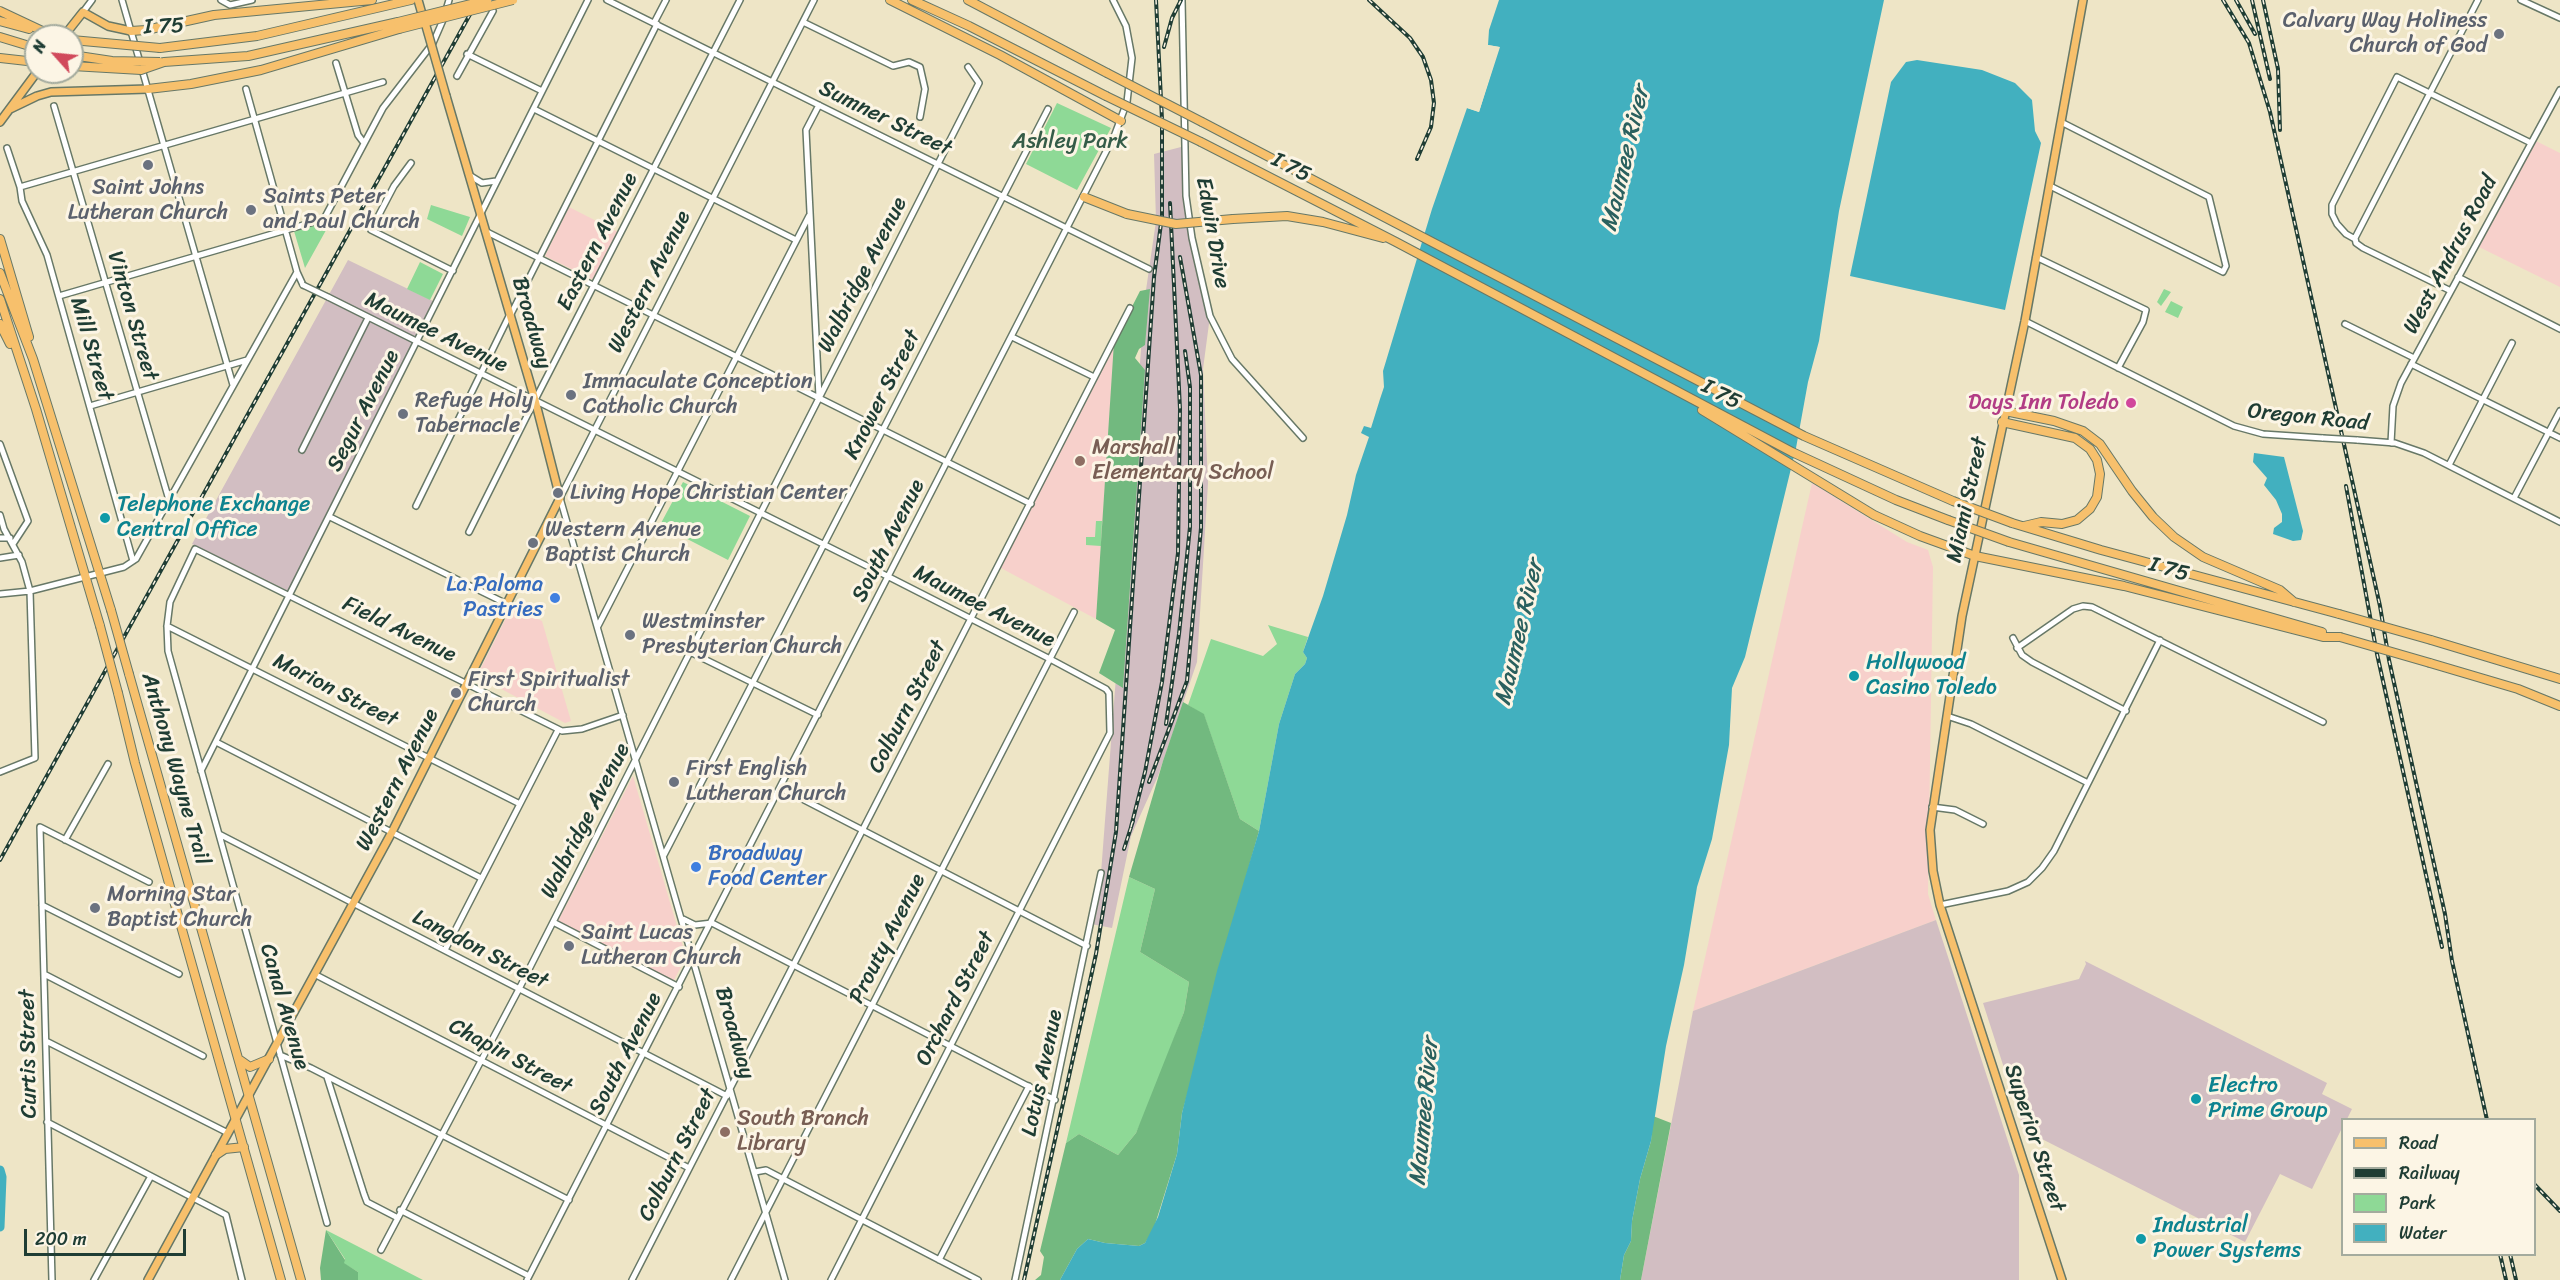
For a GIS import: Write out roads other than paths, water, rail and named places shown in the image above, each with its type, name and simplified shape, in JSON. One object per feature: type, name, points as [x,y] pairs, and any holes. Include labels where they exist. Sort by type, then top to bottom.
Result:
[{"type":"highway","points":[[131,31],[146,30],[214,15],[372,0]]},
{"type":"highway","name":"I 75","points":[[84,41],[160,48],[257,36],[411,0]]},
{"type":"highway","name":"I 75","points":[[84,57],[112,61],[174,62],[249,56],[398,25],[487,0]]},
{"type":"highway","points":[[148,89],[261,70],[398,25],[513,0]]},
{"type":"highway","points":[[890,0],[1010,60],[1121,121]]},
{"type":"highway","name":"I 75","points":[[912,0],[969,26],[1201,142],[1396,242],[1650,378],[1826,468],[1896,500],[2009,542],[2518,689],[2560,706]]},
{"type":"highway","name":"I 75","points":[[971,1],[1749,408],[1839,452],[1953,501],[2012,523],[2101,550],[2339,614],[2560,679]]},
{"type":"highway","points":[[0,11],[27,24]]},
{"type":"highway","points":[[0,21],[24,28]]},
{"type":"highway","points":[[0,37],[24,44]]},
{"type":"highway","points":[[0,58],[24,61]]},
{"type":"highway","points":[[84,67],[141,70],[165,62]]},
{"type":"highway","points":[[1084,197],[1127,214],[1176,224],[1287,216],[1323,222],[1396,242]]},
{"type":"highway","points":[[0,239],[24,317],[33,358]]},
{"type":"highway","name":"Anthony Wayne Trail","points":[[0,273],[33,358],[111,610],[301,1280]]},
{"type":"highway","name":"Anthony Wayne Trail","points":[[0,299],[86,575],[135,763],[280,1280]]},
{"type":"highway","points":[[0,324],[21,369]]},
{"type":"highway","points":[[1650,378],[1828,489],[1893,524],[1975,555],[2124,586],[2323,638],[2340,637]]},
{"type":"highway","points":[[2004,411],[2062,423],[2083,431],[2100,444],[2132,491],[2153,517],[2174,537],[2203,557],[2280,590],[2294,602]]},
{"type":"highway","points":[[2002,422],[2075,438],[2090,449],[2100,474],[2097,497],[2090,509],[2077,520],[2062,524],[2041,522],[2023,526]]},
{"type":"highway","points":[[240,1060],[250,1067],[269,1059]]},
{"type":"highway","points":[[216,1155],[225,1149],[243,1148]]},
{"type":"main road","name":"Broadway","points":[[418,0],[535,400],[560,498]]},
{"type":"main road","name":"Miami Street","points":[[1974,1006],[1940,904],[1931,859],[1932,807],[1962,616],[2025,321],[2083,0]]},
{"type":"main road","points":[[74,24],[83,12],[108,26],[131,31]]},
{"type":"main road","points":[[0,122],[28,84]]},
{"type":"main road","points":[[10,109],[51,92],[148,89]]},
{"type":"main road","name":"Western Avenue","points":[[148,1280],[392,832],[560,498]]},
{"type":"main road","name":"Superior Street","points":[[1974,1006],[2062,1280]]},
{"type":"street","points":[[83,12],[90,0]]},
{"type":"street","points":[[122,0],[234,385]]},
{"type":"street","points":[[222,1],[233,5],[252,0]]},
{"type":"street","points":[[59,296],[324,219],[383,108],[427,52],[443,20],[449,0]]},
{"type":"street","name":"Segur Avenue","points":[[201,771],[588,0]]},
{"type":"street","name":"Sumner Street","points":[[607,0],[1149,269]]},
{"type":"street","points":[[416,506],[666,0]]},
{"type":"street","name":"Eastern Avenue","points":[[469,532],[740,0]]},
{"type":"street","name":"Western Avenue","points":[[560,498],[814,0]]},
{"type":"street","name":"South Avenue","points":[[528,1278],[1068,229],[1121,121],[1130,87],[1132,58],[1126,26],[1113,0]]},
{"type":"street","name":"Edwin Drive","points":[[1182,0],[1186,196],[1192,238],[1210,316],[1232,359],[1303,438]]},
{"type":"street","points":[[2355,239],[2478,0]]},
{"type":"street","points":[[2521,0],[2560,18]]},
{"type":"street","points":[[456,76],[493,12]]},
{"type":"street","points":[[803,22],[893,66],[914,63],[920,67],[925,89],[920,117]]},
{"type":"street","points":[[467,54],[542,91]]},
{"type":"street","points":[[336,63],[358,135],[364,143]]},
{"type":"street","name":"Walbridge Avenue","points":[[381,1250],[396,1217],[519,989],[979,83],[968,67]]},
{"type":"street","points":[[2451,291],[2363,248],[2335,221],[2332,205],[2397,77],[2531,143]]},
{"type":"street","points":[[20,187],[383,82]]},
{"type":"street","name":"Maumee Avenue","points":[[246,89],[297,272],[303,285],[972,619],[1106,689],[1111,703],[1110,733]]},
{"type":"street","name":"West Andrus Road","points":[[2391,443],[2393,406],[2398,389],[2560,90]]},
{"type":"street","points":[[819,105],[806,130],[819,398]]},
{"type":"street","name":"Vinton Street","points":[[54,106],[169,500]]},
{"type":"street","points":[[534,109],[796,240]]},
{"type":"street","name":"Knower Street","points":[[664,855],[1048,109]]},
{"type":"street","points":[[2050,186],[2223,272],[2226,266],[2226,258],[2209,197],[2061,122]]},
{"type":"street","name":"Mill Street","points":[[8,148],[22,201],[47,255],[131,563]]},
{"type":"street","points":[[411,163],[394,186],[371,230],[453,271]]},
{"type":"street","points":[[469,175],[488,184],[498,180]]},
{"type":"street","points":[[598,626],[809,216]]},
{"type":"street","points":[[485,231],[1031,504]]},
{"type":"street","points":[[2036,257],[2146,310],[2143,322],[2118,368]]},
{"type":"street","points":[[0,594],[30,591],[131,563],[297,272]]},
{"type":"street","points":[[2458,277],[2560,328]]},
{"type":"street","name":"Colburn Street","points":[[632,1280],[1130,308]]},
{"type":"street","points":[[302,450],[368,318]]},
{"type":"street","name":"Oregon Road","points":[[2025,321],[2239,428],[2263,434],[2391,443],[2413,448],[2560,522]]},
{"type":"street","points":[[2345,324],[2482,400],[2560,438]]},
{"type":"street","points":[[1012,337],[1094,377]]},
{"type":"street","points":[[2449,465],[2512,343]]},
{"type":"street","points":[[90,406],[248,360]]},
{"type":"street","points":[[2514,498],[2560,411]]},
{"type":"street","points":[[0,444],[28,522],[13,544]]},
{"type":"street","name":"Broadway","points":[[560,498],[785,1280]]},
{"type":"street","points":[[0,515],[19,555],[30,591],[35,758],[0,772]]},
{"type":"street","points":[[330,517],[507,604]]},
{"type":"street","points":[[0,538],[10,538]]},
{"type":"street","name":"Field Avenue","points":[[195,549],[467,682],[558,730]]},
{"type":"street","name":"Canal Avenue","points":[[195,549],[170,602],[166,626],[168,651],[327,1223]]},
{"type":"street","points":[[0,558],[19,555]]},
{"type":"street","points":[[2017,648],[2067,613],[2083,606],[2097,608],[2323,722]]},
{"type":"street","name":"Prouty Avenue","points":[[731,1280],[1074,612]]},
{"type":"street","name":"Marion Street","points":[[166,626],[520,804]]},
{"type":"street","points":[[2013,638],[2017,648],[2026,658],[2126,711]]},
{"type":"street","points":[[1940,904],[2004,892],[2033,878],[2052,855],[2160,640]]},
{"type":"street","points":[[690,652],[818,716]]},
{"type":"street","points":[[445,951],[558,730],[582,729],[623,715]]},
{"type":"street","points":[[1947,716],[1971,724],[2088,783]]},
{"type":"street","name":"Orchard Street","points":[[831,1280],[1110,733]]},
{"type":"street","points":[[216,742],[481,878]]},
{"type":"street","points":[[108,764],[65,840],[149,882]]},
{"type":"street","points":[[781,788],[1087,946]]},
{"type":"street","points":[[1932,807],[1954,810],[1983,824]]},
{"type":"street","name":"Curtis Street","points":[[52,1280],[40,827],[65,840]]},
{"type":"street","name":"Langdon Street","points":[[219,834],[726,1096]]},
{"type":"street","name":"Lotus Avenue","points":[[1015,1280],[1055,1100],[1101,873]]},
{"type":"street","points":[[42,905],[179,974]]},
{"type":"street","points":[[682,920],[695,924],[712,923],[1055,1100]]},
{"type":"street","points":[[553,922],[679,987]]},
{"type":"street","points":[[44,974],[203,1056]]},
{"type":"street","name":"Chapin Street","points":[[316,975],[689,1168]]},
{"type":"street","points":[[46,1041],[228,1133]]},
{"type":"street","points":[[280,1055],[568,1200]]},
{"type":"street","points":[[327,1077],[363,1194],[368,1202],[396,1217]]},
{"type":"street","points":[[939,1260],[1029,1086]]},
{"type":"street","points":[[47,1122],[226,1215],[242,1280]]},
{"type":"street","points":[[755,1172],[766,1170],[978,1280]]},
{"type":"street","points":[[94,1280],[151,1176]]},
{"type":"street","points":[[400,1210],[528,1278]]},
{"type":"water","name":"Maumee River","points":[[1499,0],[1884,0],[1839,211],[1819,341],[1808,382],[1796,448],[1745,657],[1732,688],[1729,745],[1712,839],[1697,887],[1684,965],[1666,1046],[1651,1141],[1640,1179],[1632,1221],[1631,1241],[1624,1255],[1620,1280],[1060,1280],[1077,1249],[1088,1239],[1139,1246],[1145,1243],[1158,1217],[1177,1154],[1182,1113],[1217,971],[1259,831],[1279,724],[1295,674],[1305,664],[1307,658],[1303,652],[1323,596],[1347,515],[1356,475],[1369,437],[1361,433],[1364,426],[1371,428],[1384,387],[1383,371],[1432,209],[1467,108],[1479,112],[1499,47],[1488,45],[1489,30]]},
{"type":"water","points":[[1917,60],[1982,70],[2015,83],[2032,100],[2035,131],[2041,143],[2005,310],[1850,276],[1891,82],[1906,62]]},
{"type":"water","points":[[2254,453],[2284,457],[2303,531],[2301,540],[2293,541],[2273,534],[2274,528],[2282,522],[2282,514],[2276,500],[2264,485],[2267,478],[2253,462]]},
{"type":"waterway","points":[[0,1170],[2,1177],[0,1227]]},
{"type":"railway","points":[[0,860],[478,0]]},
{"type":"railway","points":[[1024,1280],[1096,954],[1116,832],[1154,277],[1162,216],[1162,119],[1156,0]]},
{"type":"railway","points":[[1164,47],[1172,18],[1181,0]]},
{"type":"railway","points":[[1369,0],[1410,38],[1423,57],[1431,80],[1434,103],[1431,127],[1417,159]]},
{"type":"railway","points":[[2223,0],[2249,43],[2270,112],[2380,606],[2389,660],[2445,914],[2452,961],[2487,1118]]},
{"type":"railway","points":[[2236,0],[2255,34]]},
{"type":"railway","points":[[2252,0],[2270,79]]},
{"type":"railway","points":[[2263,0],[2278,69],[2280,130]]},
{"type":"railway","points":[[1131,827],[1145,772],[1162,682],[1178,553],[1180,409],[1170,203]]},
{"type":"railway","points":[[1149,782],[1187,681],[1201,528],[1201,375],[1180,257]]},
{"type":"railway","points":[[1166,724],[1179,634],[1190,527],[1190,387],[1185,351]]},
{"type":"railway","points":[[2346,486],[2377,654],[2442,947]]},
{"type":"railway","points":[[1124,849],[1133,821]]},
{"type":"railway","points":[[2536,1186],[2560,1211]]},
{"type":"railway","points":[[2500,1256],[2506,1280]]},
{"type":"railway","points":[[2510,1256],[2516,1280]]},
{"type":"place","name":"Calvary Way Holiness Church of God","points":[[2499,34]]},
{"type":"place","name":"Saint Johns Lutheran Church","points":[[148,165]]},
{"type":"place","name":"Saints Peter and Paul Church","points":[[251,210]]},
{"type":"place","name":"Immaculate Conception Catholic Church","points":[[571,395]]},
{"type":"place","name":"Days Inn Toledo","points":[[2131,403]]},
{"type":"place","name":"Refuge Holy Tabernacle","points":[[403,414]]},
{"type":"place","name":"Marshall Elementary School","points":[[1080,461]]},
{"type":"place","name":"Living Hope Christian Center","points":[[558,493]]},
{"type":"place","name":"Telephone Exchange Central Office","points":[[105,518]]},
{"type":"place","name":"Western Avenue Baptist Church","points":[[533,543]]},
{"type":"place","name":"La Paloma Pastries","points":[[555,598]]},
{"type":"place","name":"Westminster Presbyterian Church","points":[[630,635]]},
{"type":"place","name":"Hollywood Casino Toledo","points":[[1854,676]]},
{"type":"place","name":"First Spiritualist Church","points":[[456,693]]},
{"type":"place","name":"First English Lutheran Church","points":[[674,782]]},
{"type":"place","name":"Broadway Food Center","points":[[696,867]]},
{"type":"place","name":"Morning Star Baptist Church","points":[[95,908]]},
{"type":"place","name":"Saint Lucas Lutheran Church","points":[[569,946]]},
{"type":"place","name":"Electro Prime Group","points":[[2196,1099]]},
{"type":"place","name":"South Branch Library","points":[[725,1132]]},
{"type":"place","name":"Industrial Power Systems","points":[[2141,1239]]},
{"type":"park label","name":"Ashley Park","points":[[1070,142]]}]
